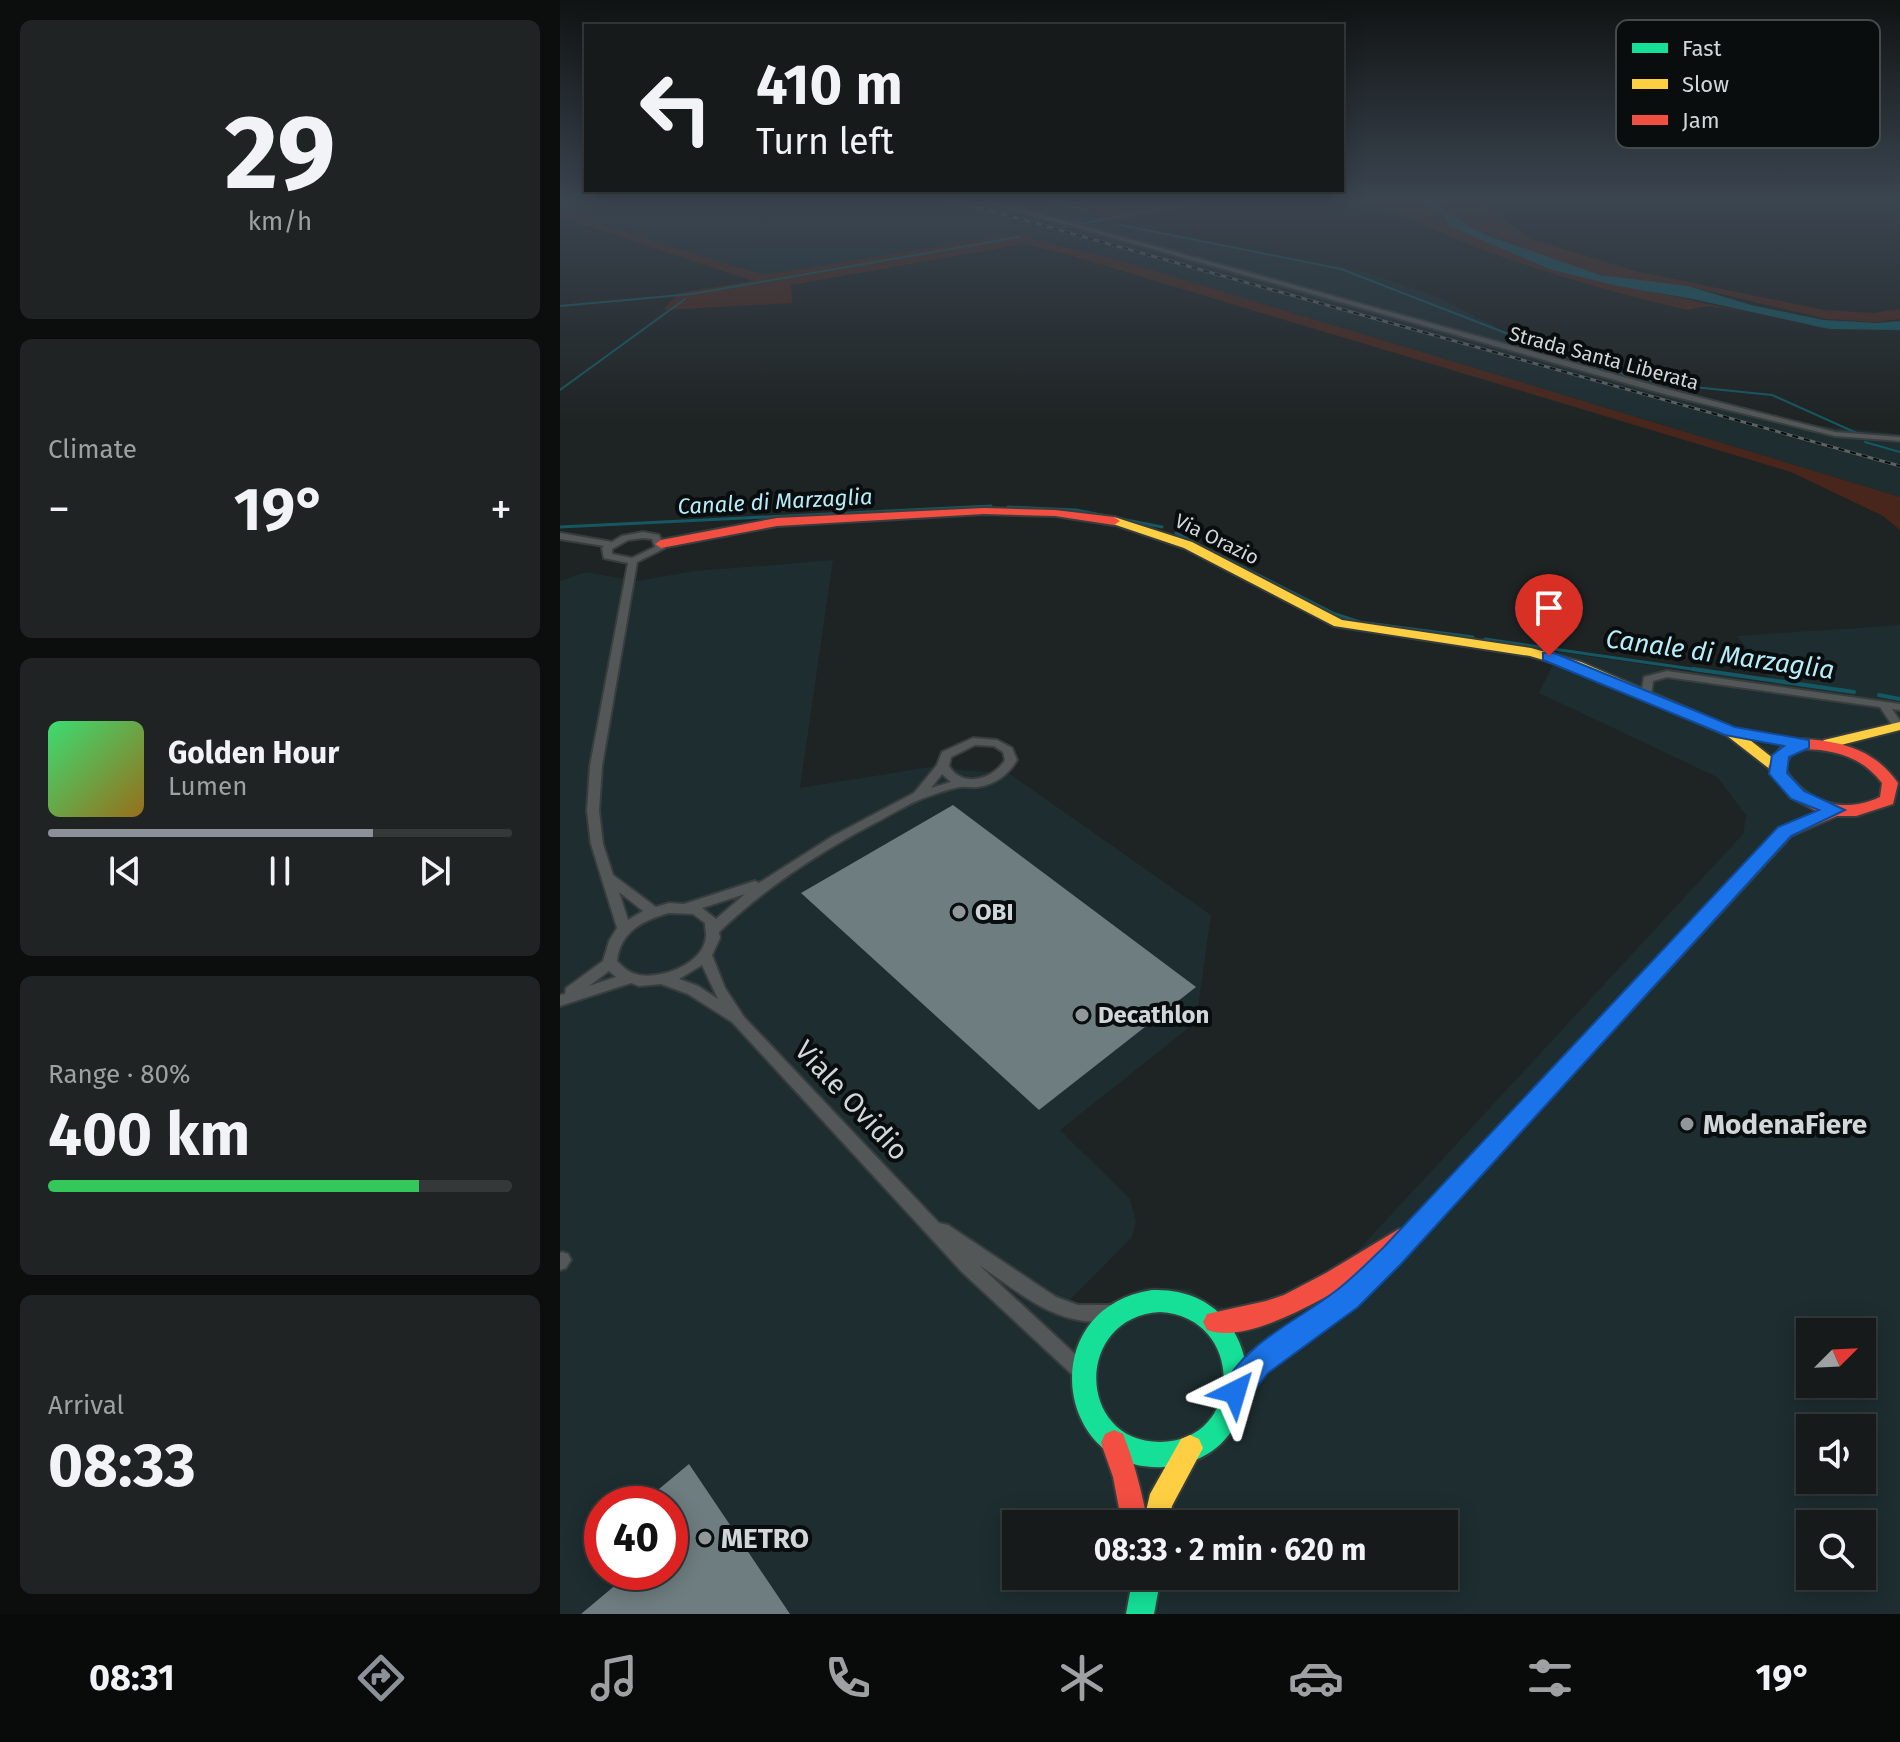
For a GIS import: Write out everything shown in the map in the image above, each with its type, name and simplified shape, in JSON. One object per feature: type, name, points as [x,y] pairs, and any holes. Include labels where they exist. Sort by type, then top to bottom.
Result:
[{"type":"street","name":"Strada Santa Liberata","points":[[1248,274],[1671,393],[1835,434],[1900,439]]},
{"type":"street","name":"Via Orazio","points":[[661,544],[762,524],[834,518],[1000,510],[1110,520],[1154,531],[1188,545],[1339,623],[1549,656],[1731,732],[1803,744]]},
{"type":"street","points":[[560,536],[611,544],[643,535],[656,537],[661,544],[650,556],[633,561],[607,556],[611,544]]},
{"type":"street","points":[[624,929],[611,879],[597,844],[595,778],[633,561]]},
{"type":"street","points":[[1646,695],[1648,679],[1667,674],[1900,707]]},
{"type":"street","points":[[1883,704],[1894,728]]},
{"type":"street","points":[[1785,832],[1791,811],[1788,788],[1776,767],[1781,755],[1803,744],[1824,744],[1894,728]]},
{"type":"street","points":[[1788,788],[1809,802],[1836,810],[1857,812],[1882,805],[1891,789],[1875,746],[1894,728]]},
{"type":"street","name":"Via Orazio","points":[[1731,732],[1776,767]]},
{"type":"street","points":[[560,1000],[627,979],[662,979],[678,974],[705,955],[714,929],[749,897],[918,796],[1000,775],[1011,760],[1008,750],[997,743],[973,741],[951,750],[943,766],[918,796]]},
{"type":"street","points":[[1824,744],[1863,756],[1882,771]]},
{"type":"street","points":[[943,766],[949,776],[964,782]]},
{"type":"street","points":[[1158,1510],[1190,1448],[1219,1425],[1235,1392],[1258,1363],[1348,1298],[1785,832],[1836,810]]},
{"type":"street","points":[[560,1000],[610,963],[615,940],[624,929],[653,912],[728,897],[780,876]]},
{"type":"street","points":[[611,879],[653,912]]},
{"type":"street","points":[[685,908],[705,915],[714,929]]},
{"type":"street","name":"Viale Ovidio","points":[[705,955],[719,990],[739,1021],[1010,1309],[1083,1373]]},
{"type":"street","points":[[610,963],[627,979]]},
{"type":"street","name":"Viale Ovidio","points":[[662,979],[693,990],[739,1021]]},
{"type":"street","name":"Viale Ovidio","points":[[923,1217],[1051,1304],[1095,1315],[1121,1313]]},
{"type":"street","points":[[1132,1510],[1126,1477],[1114,1443],[1089,1412],[1083,1373],[1095,1338],[1121,1313],[1145,1303],[1169,1301],[1186,1305],[1215,1322],[1238,1323],[1264,1318],[1290,1306],[1414,1230]]},
{"type":"street","points":[[1215,1322],[1234,1354],[1235,1392]]},
{"type":"street","points":[[1114,1443],[1151,1455],[1190,1448]]},
{"type":"street","points":[[1140,1590],[1141,1611]]},
{"type":"street","points":[[1141,1611],[1145,1590]]},
{"type":"shaded area","points":[[733,274],[852,274],[791,285],[792,303],[663,310],[679,293],[753,281]]},
{"type":"shaded area","points":[[1133,274],[1166,274],[1900,497],[1900,530],[1883,516],[1791,472]]},
{"type":"shaded area","points":[[1166,274],[1372,274],[1437,297],[1555,357],[1588,367],[1813,425],[1900,434],[1900,497]]},
{"type":"shaded area","points":[[1555,274],[1573,274],[1749,313],[1708,306],[1687,310]]},
{"type":"shaded area","points":[[1599,274],[1651,274],[1824,310],[1873,313],[1900,309],[1900,319],[1876,322],[1826,319],[1688,286]]},
{"type":"shaded area","points":[[833,560],[800,788],[929,767],[1010,774],[1211,915],[1196,1022],[1060,1130],[1130,1199],[1136,1221],[1132,1237],[1068,1302],[1087,1307],[1112,1302],[1146,1287],[1190,1289],[1212,1304],[1238,1311],[1257,1310],[1284,1298],[1351,1258],[1743,834],[1746,815],[1717,777],[1539,693],[1559,652],[1773,683],[1737,636],[1900,625],[1900,1614],[560,1614],[560,581],[586,572],[636,581],[695,571]]},
{"type":"water","points":[[1571,274],[1598,274],[1688,286],[1751,305],[1824,320],[1900,321],[1900,330],[1829,329]]},
{"type":"building","name":"OBI","points":[[953,805],[1196,987],[1039,1110],[801,893]]},
{"type":"building","name":"METRO","points":[[689,1464],[790,1614],[581,1614],[610,1590],[688,1590],[688,1486],[663,1486]]},
{"type":"waterway","points":[[560,306],[692,294],[805,274]]},
{"type":"waterway","points":[[1355,274],[1588,365],[1664,384],[1772,395],[1859,434]]},
{"type":"waterway","points":[[560,390],[685,299]]},
{"type":"waterway","points":[[1865,442],[1900,452]]},
{"type":"waterway","name":"Canale di Marzaglia","points":[[560,527],[991,506]]},
{"type":"waterway","name":"Canale di Marzaglia","points":[[1008,507],[1076,510],[1162,527]]},
{"type":"waterway","name":"Canale di Marzaglia","points":[[1176,533],[1335,614],[1360,622],[1473,637]]},
{"type":"waterway","name":"Canale di Marzaglia","points":[[1485,639],[1706,671]]},
{"type":"waterway","name":"Canale di Marzaglia","points":[[1693,669],[1854,692]]},
{"type":"waterway","name":"Canale di Marzaglia","points":[[1879,695],[1900,699]]},
{"type":"railway","points":[[1217,274],[1900,466]]},
{"type":"traffic: fast","points":[[1160,1301],[1189,1307],[1214,1324],[1231,1349],[1237,1378],[1231,1407],[1214,1432],[1189,1449],[1160,1455],[1131,1449],[1106,1432],[1089,1407],[1083,1378],[1089,1349],[1106,1324],[1131,1307],[1160,1301]]},
{"type":"traffic: fast","points":[[1140,1614],[1144,1590]]},
{"type":"traffic: slow","points":[[1114,521],[1188,545],[1339,623],[1531,652],[1576,665],[1731,732],[1776,767]]},
{"type":"traffic: slow","points":[[1829,743],[1900,726]]},
{"type":"traffic: slow","points":[[1235,1392],[1258,1363],[1348,1298],[1392,1256],[1608,1023]]},
{"type":"traffic: slow","points":[[1158,1510],[1190,1448]]},
{"type":"traffic: jam","points":[[661,544],[777,522],[984,511],[1055,513],[1114,521]]},
{"type":"traffic: jam","points":[[1803,744],[1841,748],[1863,757],[1890,783],[1887,800],[1856,811],[1824,808],[1809,802],[1796,793],[1776,767],[1786,750],[1803,744]]},
{"type":"traffic: jam","points":[[1608,1023],[1785,832],[1836,810]]},
{"type":"traffic: jam","points":[[1215,1322],[1241,1319],[1290,1304],[1334,1281],[1399,1239]]},
{"type":"traffic: jam","points":[[1114,1443],[1126,1477],[1132,1510]]},
{"type":"place","name":"OBI","points":[[959,912]]},
{"type":"place","name":"Decathlon","points":[[1082,1015]]},
{"type":"place","name":"ModenaFiere","points":[[1687,1124]]},
{"type":"place","name":"METRO","points":[[705,1538]]},
{"type":"route","points":[[1235,1392],[1258,1363],[1348,1298],[1392,1256],[1760,856],[1795,825],[1836,810],[1797,795],[1778,774],[1777,760],[1781,755],[1793,746],[1803,744],[1731,732],[1549,656]]}]
